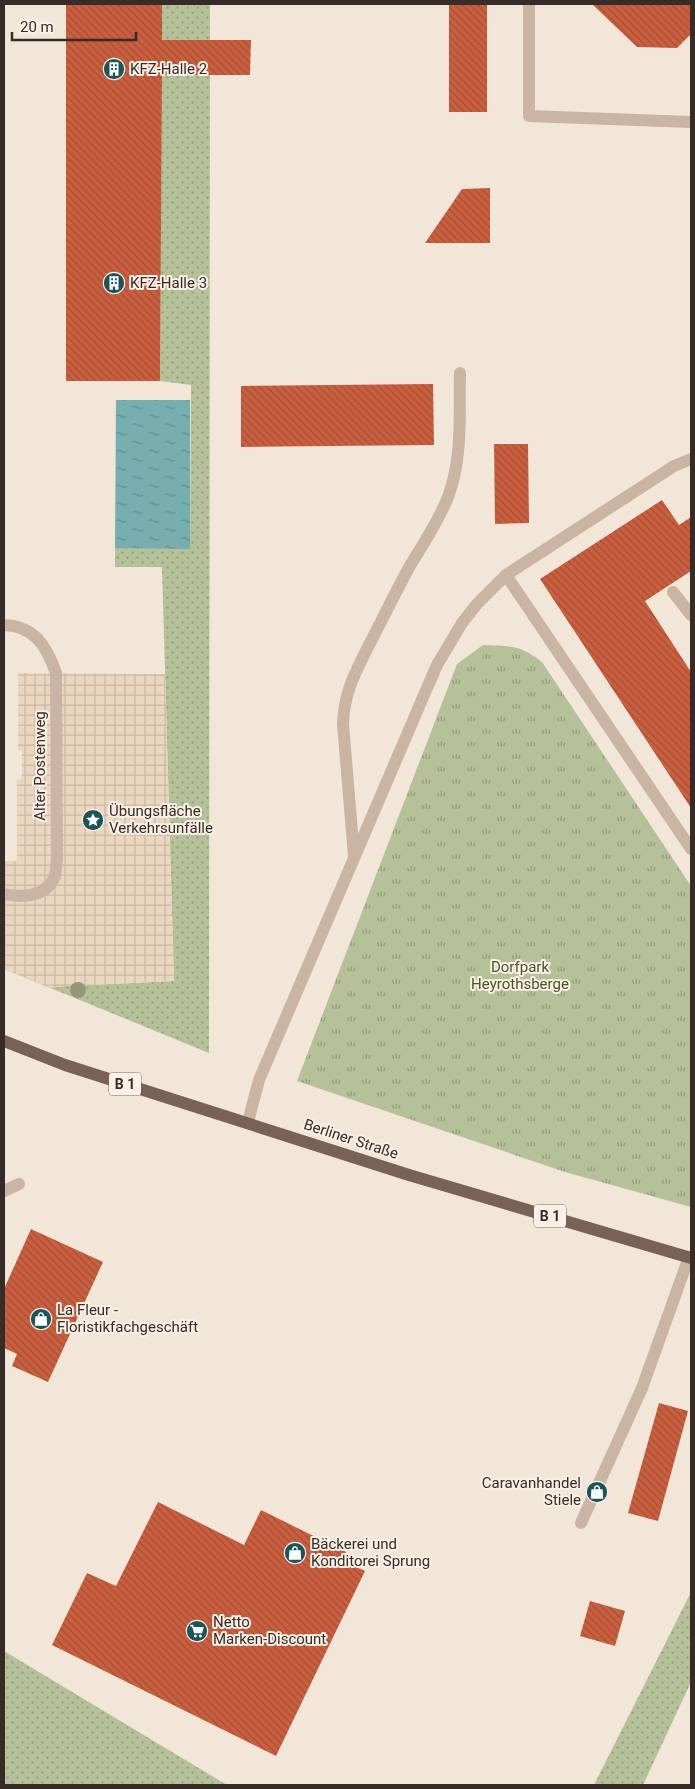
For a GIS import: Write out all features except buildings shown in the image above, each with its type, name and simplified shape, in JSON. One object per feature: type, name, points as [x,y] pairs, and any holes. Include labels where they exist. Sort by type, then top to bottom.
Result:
[{"type":"main road","name":"Berliner Straße","points":[[4,1041],[65,1065],[409,1175],[690,1257]]},
{"type":"lane","points":[[528,4],[529,116],[691,122]]},
{"type":"lane","points":[[354,859],[343,724],[344,707],[348,690],[390,603],[447,500],[455,478],[459,456],[460,373]]},
{"type":"lane","points":[[248,1122],[259,1080],[437,664],[462,623],[482,598],[506,575],[674,466],[691,459]]},
{"type":"lane","points":[[506,575],[691,848]]},
{"type":"lane","points":[[674,592],[691,615]]},
{"type":"lane","name":"Alter Postenweg","points":[[4,625],[13,625],[34,634],[48,652],[56,673],[57,850],[55,876],[45,890],[29,897],[4,894]]},
{"type":"lane","points":[[4,1191],[19,1184]]},
{"type":"lane","points":[[581,1523],[642,1388],[690,1257]]},
{"type":"green space","points":[[162,4],[210,4],[209,1053],[4,969],[4,927],[69,986],[174,981],[162,567],[115,567],[115,548],[190,548],[191,385],[160,381]]},
{"type":"green space","name":"Dorfpark Heyrothsberge","points":[[483,645],[521,649],[542,662],[691,886],[691,1207],[565,1172],[297,1081],[457,664]]},
{"type":"green space","points":[[691,1592],[691,1682],[643,1785],[594,1785]]},
{"type":"green space","points":[[4,1651],[227,1785],[4,1785]]},
{"type":"shaded area","name":"Übungsfläche Verkehrsunfälle","points":[[18,673],[165,674],[174,981],[51,988],[4,969],[4,861],[17,861],[17,780],[22,779],[22,750],[18,750]]},
{"type":"water","points":[[116,400],[190,400],[190,549],[115,548]]},
{"type":"place","name":"KFZ-Halle 2","points":[[114,69]]},
{"type":"place","name":"KFZ-Halle 3","points":[[114,283]]},
{"type":"place","name":"Übungsfläche Verkehrsunfälle","points":[[93,820]]},
{"type":"place","name":"La Fleur - Floristikfachgeschäft","points":[[41,1319]]},
{"type":"place","name":"Caravanhandel Stiele","points":[[597,1492]]},
{"type":"place","name":"Bäckerei und Konditorei Sprung","points":[[295,1553]]},
{"type":"place","name":"Netto Marken-Discount","points":[[197,1631]]}]
